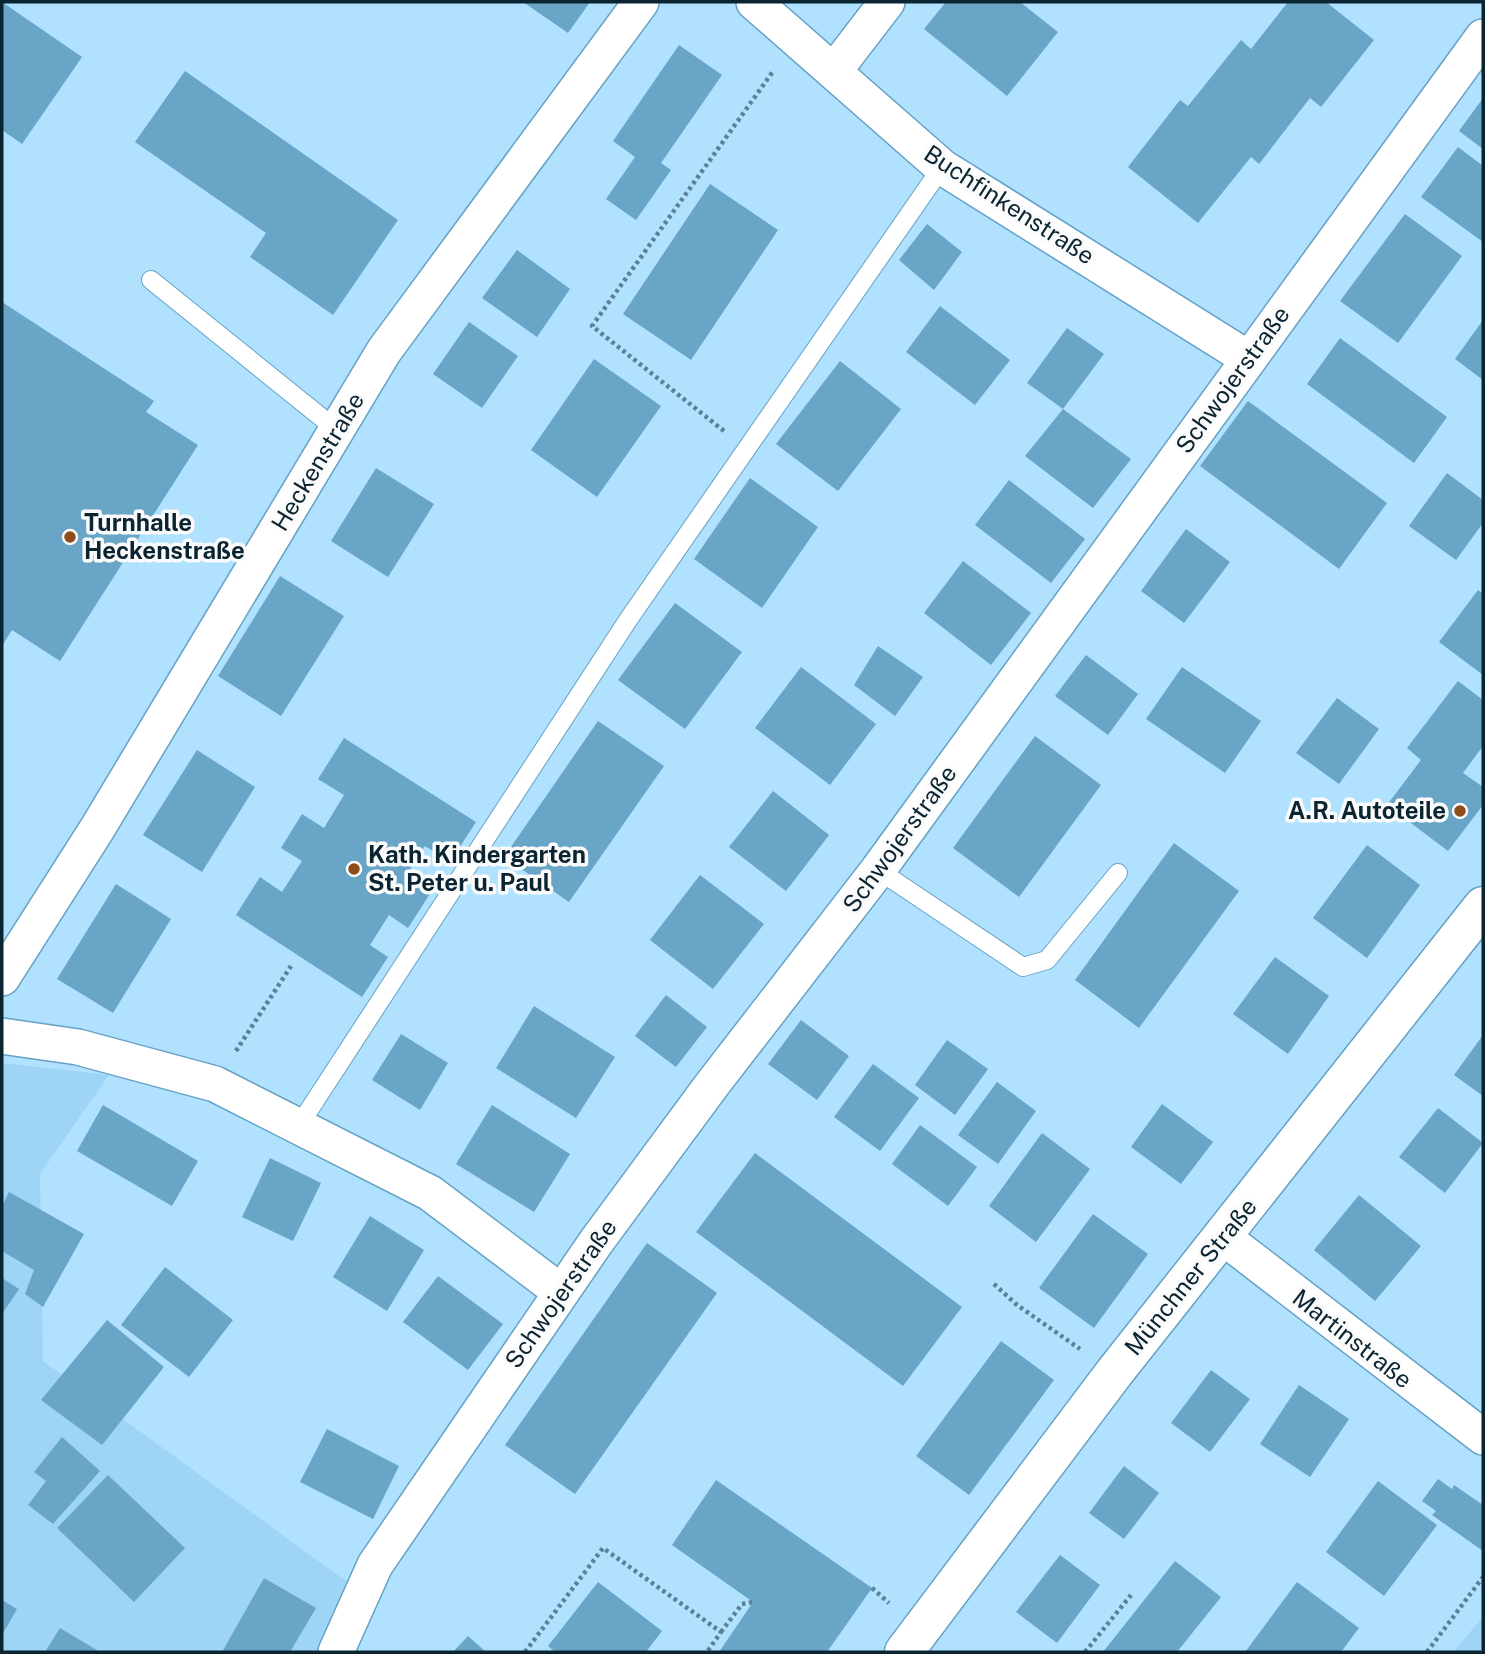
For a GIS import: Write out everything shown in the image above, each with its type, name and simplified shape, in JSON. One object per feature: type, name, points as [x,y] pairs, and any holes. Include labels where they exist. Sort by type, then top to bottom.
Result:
[{"type":"main road","name":"Münchner Straße","points":[[904,1652],[1114,1373],[1483,906]]},
{"type":"street","name":"Heckenstraße","points":[[2,978],[97,829],[384,352],[641,2]]},
{"type":"street","name":"Buchfinkenstraße","points":[[754,2],[942,167],[1249,359]]},
{"type":"street","points":[[834,71],[887,2]]},
{"type":"street","name":"Schwojerstraße","points":[[336,1652],[375,1565],[561,1292],[711,1086],[878,870],[1483,37]]},
{"type":"street","points":[[2,1035],[78,1047],[215,1084],[430,1193],[561,1292]]},
{"type":"street","name":"Martinstraße","points":[[1223,1237],[1483,1437]]},
{"type":"lane","points":[[298,1127],[628,620],[942,167]]},
{"type":"lane","points":[[151,279],[337,430]]},
{"type":"lane","points":[[878,870],[1023,967],[1047,960],[1118,873]]},
{"type":"path","points":[[747,449],[593,326],[796,38]]},
{"type":"path","points":[[215,1084],[291,966]]},
{"type":"path","points":[[994,1284],[1017,1305],[1114,1373]]},
{"type":"path","points":[[525,1652],[604,1548],[722,1632]]},
{"type":"path","points":[[1427,1652],[1483,1577]]},
{"type":"path","points":[[1085,1652],[1131,1595]]},
{"type":"path","points":[[707,1652],[742,1604],[753,1602]]},
{"type":"shaded area","points":[[2,1063],[109,1075],[40,1174],[43,1361],[368,1597],[344,1652],[2,1652]]},
{"type":"shaded area","points":[[1483,1616],[1483,1652],[1454,1652]]},
{"type":"building","points":[[2,2],[82,57],[22,144],[2,130]]},
{"type":"building","points":[[523,2],[590,2],[568,33]]},
{"type":"building","points":[[946,2],[1020,2],[1058,32],[1007,96],[924,29]]},
{"type":"building","points":[[1288,2],[1326,2],[1374,40],[1321,107],[1310,98],[1259,164],[1251,157],[1198,223],[1128,167],[1180,100],[1188,106],[1241,40],[1251,49]]},
{"type":"building","points":[[679,45],[722,75],[661,163],[671,170],[636,220],[606,199],[635,157],[613,141]]},
{"type":"building","points":[[185,71],[398,220],[333,315],[250,257],[266,233],[135,142]]},
{"type":"building","points":[[1483,98],[1483,149],[1459,131]]},
{"type":"building","points":[[1458,147],[1483,166],[1483,242],[1421,197]]},
{"type":"building","points":[[710,184],[778,230],[691,360],[623,314]]},
{"type":"building","points":[[1405,214],[1462,256],[1398,343],[1340,301]]},
{"type":"building","points":[[927,224],[962,252],[934,290],[899,260]]},
{"type":"building","points":[[517,250],[570,289],[537,337],[482,298]]},
{"type":"building","name":"Turnhalle Heckenstraße","points":[[2,302],[154,401],[146,412],[198,445],[60,661],[12,630],[2,646]]},
{"type":"building","points":[[940,306],[1010,360],[975,405],[906,352]]},
{"type":"building","points":[[1483,320],[1483,380],[1455,359]]},
{"type":"building","points":[[469,322],[518,356],[482,408],[433,374]]},
{"type":"building","points":[[1067,328],[1104,354],[1063,409],[1027,383]]},
{"type":"building","points":[[1340,338],[1447,417],[1414,463],[1307,384]]},
{"type":"building","points":[[594,359],[661,406],[597,497],[531,450]]},
{"type":"building","points":[[840,361],[901,409],[838,491],[776,444]]},
{"type":"building","points":[[1248,401],[1387,503],[1339,569],[1200,466]]},
{"type":"building","points":[[1063,409],[1131,459],[1093,508],[1025,456]]},
{"type":"building","points":[[376,468],[434,504],[388,577],[331,541]]},
{"type":"building","points":[[1447,473],[1483,500],[1483,523],[1456,560],[1409,526]]},
{"type":"building","points":[[750,478],[818,527],[762,608],[694,559]]},
{"type":"building","points":[[1009,480],[1085,539],[1051,583],[975,525]]},
{"type":"building","points":[[1186,529],[1230,562],[1184,623],[1141,591]]},
{"type":"building","points":[[963,561],[1031,613],[991,665],[924,613]]},
{"type":"building","points":[[280,576],[344,616],[281,716],[218,676]]},
{"type":"building","points":[[1478,590],[1483,594],[1483,675],[1439,642]]},
{"type":"building","points":[[675,603],[742,652],[685,729],[618,680]]},
{"type":"building","points":[[878,646],[923,677],[895,716],[854,685]]},
{"type":"building","points":[[1086,655],[1138,694],[1108,735],[1055,696]]},
{"type":"building","points":[[801,667],[876,724],[830,785],[755,728]]},
{"type":"building","points":[[1182,667],[1261,721],[1225,773],[1146,719]]},
{"type":"building","points":[[1458,681],[1483,700],[1483,746],[1463,773],[1483,787],[1483,805],[1448,851],[1387,805],[1421,760],[1407,748]]},
{"type":"building","points":[[1337,698],[1379,729],[1339,784],[1296,753]]},
{"type":"building","points":[[598,721],[664,766],[569,902],[504,857]]},
{"type":"building","points":[[1035,736],[1101,785],[1019,897],[953,848]]},
{"type":"building","name":"Kath. Kindergarten St. Peter u. Paul","points":[[344,738],[476,822],[450,862],[425,846],[406,876],[431,892],[408,928],[389,915],[370,945],[388,957],[362,997],[236,915],[260,877],[282,892],[302,861],[281,848],[302,814],[324,828],[344,795],[318,779]]},
{"type":"building","points":[[197,750],[255,787],[202,872],[143,835]]},
{"type":"building","points":[[773,791],[829,835],[786,891],[729,847]]},
{"type":"building","points":[[1174,843],[1239,891],[1139,1028],[1075,980]]},
{"type":"building","points":[[1367,845],[1420,885],[1367,958],[1313,918]]},
{"type":"building","points":[[700,875],[764,924],[713,989],[650,940]]},
{"type":"building","points":[[116,884],[171,919],[113,1013],[57,979]]},
{"type":"building","points":[[1275,957],[1329,996],[1288,1054],[1233,1014]]},
{"type":"building","points":[[666,995],[707,1027],[676,1067],[635,1036]]},
{"type":"building","points":[[534,1006],[615,1057],[576,1118],[496,1068]]},
{"type":"building","points":[[801,1020],[849,1056],[817,1100],[768,1064]]},
{"type":"building","points":[[401,1034],[448,1063],[420,1110],[372,1080]]},
{"type":"building","points":[[1483,1035],[1483,1096],[1454,1075]]},
{"type":"building","points":[[947,1040],[988,1069],[955,1115],[915,1085]]},
{"type":"building","points":[[873,1064],[919,1098],[880,1151],[834,1117]]},
{"type":"building","points":[[997,1082],[1036,1111],[998,1164],[958,1135]]},
{"type":"building","points":[[1162,1104],[1213,1142],[1181,1184],[1131,1147]]},
{"type":"building","points":[[103,1105],[198,1161],[172,1206],[77,1151]]},
{"type":"building","points":[[492,1105],[570,1154],[534,1212],[456,1164]]},
{"type":"building","points":[[1438,1108],[1483,1143],[1445,1193],[1399,1157]]},
{"type":"building","points":[[920,1125],[977,1167],[948,1206],[892,1164]]},
{"type":"building","points":[[1042,1133],[1090,1169],[1036,1242],[989,1206]]},
{"type":"building","points":[[755,1153],[962,1307],[903,1386],[696,1232]]},
{"type":"building","points":[[270,1158],[321,1183],[293,1241],[242,1217]]},
{"type":"building","points":[[9,1192],[84,1234],[43,1307],[25,1294],[34,1270],[2,1251],[2,1206]]},
{"type":"building","points":[[1359,1195],[1421,1246],[1375,1301],[1314,1250]]},
{"type":"building","points":[[1093,1214],[1148,1254],[1094,1328],[1039,1288]]},
{"type":"building","points":[[370,1216],[424,1250],[387,1311],[333,1277]]},
{"type":"building","points":[[647,1243],[717,1293],[575,1494],[505,1445]]},
{"type":"building","points":[[165,1267],[233,1320],[189,1377],[121,1325]]},
{"type":"building","points":[[438,1276],[503,1324],[468,1370],[403,1322]]},
{"type":"building","points":[[2,1278],[19,1289],[2,1314]]},
{"type":"building","points":[[107,1320],[164,1367],[102,1445],[41,1400]]},
{"type":"building","points":[[1001,1341],[1054,1380],[969,1495],[916,1456]]},
{"type":"building","points":[[1211,1370],[1250,1399],[1210,1452],[1171,1423]]},
{"type":"building","points":[[1299,1385],[1349,1419],[1310,1477],[1260,1444]]},
{"type":"building","points":[[327,1429],[399,1466],[373,1519],[300,1482]]},
{"type":"building","points":[[62,1437],[100,1471],[53,1524],[28,1505],[46,1481],[34,1472]]},
{"type":"building","points":[[1124,1466],[1159,1493],[1124,1539],[1089,1513]]},
{"type":"building","points":[[108,1475],[185,1548],[134,1602],[57,1528]]},
{"type":"building","points":[[1438,1479],[1452,1489],[1454,1485],[1483,1505],[1483,1551],[1432,1515],[1436,1511],[1422,1501]]},
{"type":"building","points":[[716,1480],[872,1588],[827,1652],[719,1652],[753,1602],[672,1545]]},
{"type":"building","points":[[1378,1481],[1437,1525],[1384,1596],[1326,1552]]},
{"type":"building","points":[[1060,1555],[1100,1585],[1057,1643],[1016,1612]]},
{"type":"building","points":[[1175,1561],[1221,1597],[1177,1652],[1103,1652]]},
{"type":"building","points":[[264,1578],[316,1608],[290,1652],[222,1652]]},
{"type":"building","points":[[598,1582],[662,1631],[646,1652],[555,1652],[548,1646]]},
{"type":"building","points":[[1297,1582],[1359,1628],[1341,1652],[1245,1652]]},
{"type":"building","points":[[2,1600],[17,1609],[2,1635]]},
{"type":"building","points":[[60,1628],[100,1652],[45,1652]]},
{"type":"building","points":[[468,1636],[486,1652],[453,1652]]},
{"type":"place","name":"Turnhalle Heckenstraße","points":[[70,537]]},
{"type":"place","name":"A.R. Autoteile","points":[[1460,811]]},
{"type":"place","name":"Kath. Kindergarten St. Peter u. Paul","points":[[354,869]]}]
